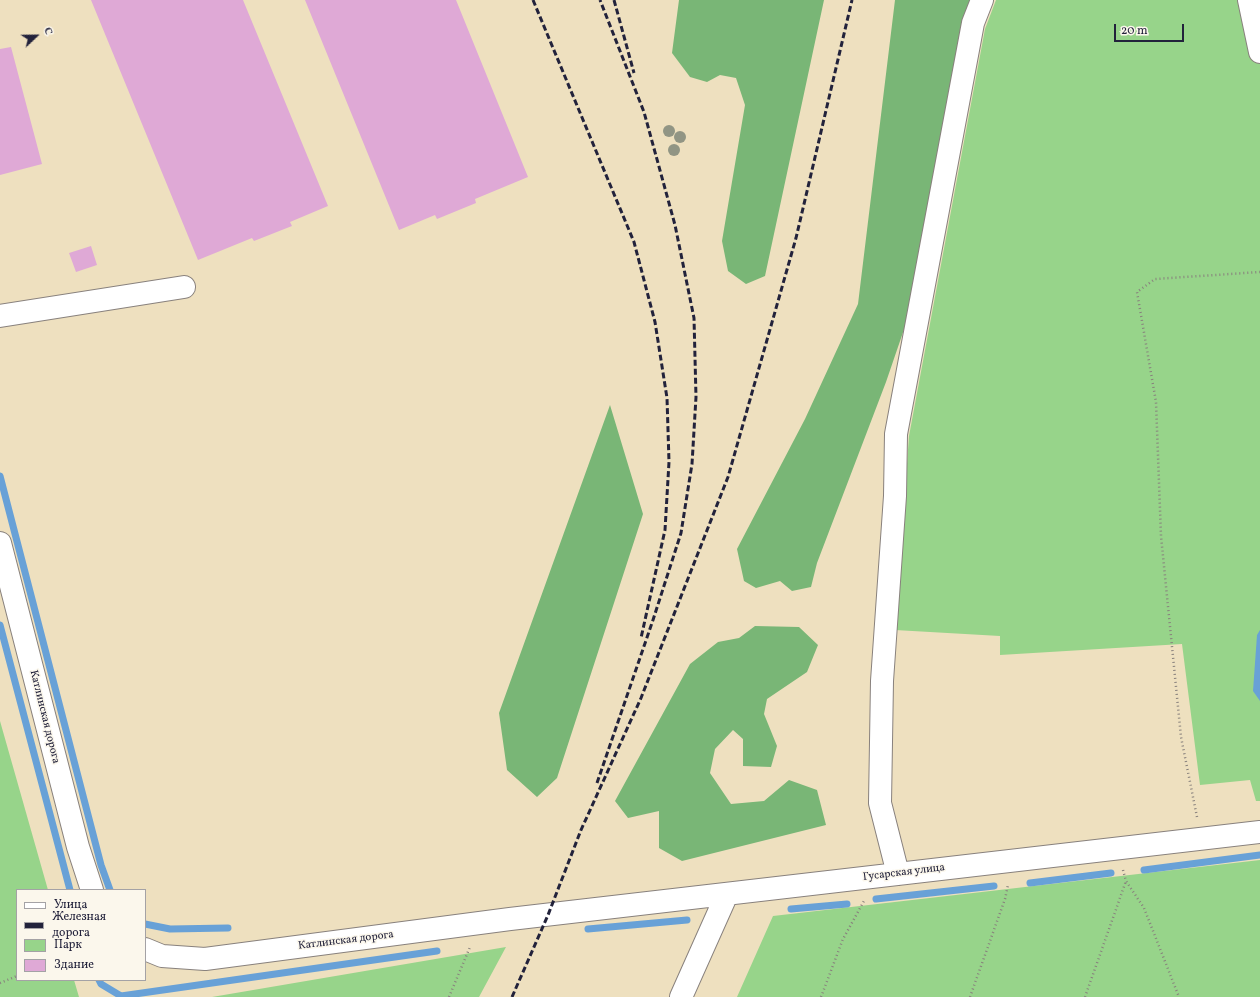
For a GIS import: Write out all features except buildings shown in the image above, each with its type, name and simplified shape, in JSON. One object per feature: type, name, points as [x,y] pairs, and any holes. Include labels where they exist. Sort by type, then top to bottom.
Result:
[{"type":"street","points":[[888,875],[880,803],[882,681],[895,496],[896,434],[973,23],[982,0]]},
{"type":"street","points":[[1249,0],[1260,52]]},
{"type":"street","points":[[0,316],[184,287]]},
{"type":"street","name":"Катлинская дорога","points":[[0,544],[78,848],[92,889]]},
{"type":"street","name":"Гусарская улица","points":[[548,915],[1260,832]]},
{"type":"street","points":[[680,997],[727,894]]},
{"type":"street","name":"Катлинская дорога","points":[[146,949],[162,956],[205,959],[548,915]]},
{"type":"path","points":[[1202,839],[1181,737],[1161,536],[1156,402],[1137,292],[1155,278],[1260,272]]},
{"type":"path","points":[[1117,849],[1126,881],[1144,908],[1179,997]]},
{"type":"path","points":[[970,997],[1005,899],[1014,861]]},
{"type":"path","points":[[821,997],[843,939],[888,875]]},
{"type":"path","points":[[1085,997],[1126,881]]},
{"type":"path","points":[[449,997],[481,923]]},
{"type":"path","points":[[0,983],[16,976]]},
{"type":"green space","points":[[679,0],[824,0],[765,276],[746,284],[728,271],[722,241],[745,105],[736,78],[720,75],[707,82],[690,77],[672,53]]},
{"type":"green space","points":[[895,0],[972,0],[912,306],[886,382],[817,563],[811,587],[792,591],[780,581],[756,588],[744,581],[737,549],[805,419],[858,304]]},
{"type":"green space","points":[[996,0],[1260,0],[1260,801],[1256,801],[1250,780],[1200,785],[1182,644],[1000,655],[1000,636],[895,630],[909,436],[985,29]]},
{"type":"green space","points":[[610,405],[643,514],[557,778],[537,797],[507,770],[499,713]]},
{"type":"green space","points":[[755,626],[799,627],[818,645],[807,672],[767,699],[764,714],[777,746],[771,767],[743,766],[743,739],[733,730],[715,749],[710,773],[731,804],[764,801],[789,780],[817,790],[826,825],[682,861],[659,848],[659,811],[628,818],[615,801],[690,664],[718,642],[739,638]]},
{"type":"green space","points":[[0,721],[48,889],[16,889],[16,981],[74,981],[79,997],[0,997]]},
{"type":"green space","points":[[1260,860],[1260,997],[737,997],[773,916]]},
{"type":"green space","points":[[506,947],[479,997],[212,997]]},
{"type":"water","points":[[1260,630],[1260,701],[1253,691],[1257,635]]},
{"type":"waterway","points":[[0,476],[101,865],[110,889]]},
{"type":"waterway","points":[[0,625],[70,889]]},
{"type":"waterway","points":[[1144,870],[1260,855]]},
{"type":"waterway","points":[[1030,883],[1111,873]]},
{"type":"waterway","points":[[876,899],[994,886]]},
{"type":"waterway","points":[[791,909],[847,904]]},
{"type":"waterway","points":[[588,929],[687,920]]},
{"type":"waterway","points":[[146,924],[170,929],[228,928]]},
{"type":"waterway","points":[[100,981],[101,984],[121,996],[437,951]]},
{"type":"railway","points":[[533,0],[634,242],[655,322],[667,398],[669,462],[665,530],[641,638]]},
{"type":"railway","points":[[597,783],[681,533],[692,464],[696,397],[694,318],[675,225],[644,112],[600,0]]},
{"type":"railway","points":[[614,0],[634,73]]},
{"type":"railway","points":[[512,997],[548,915],[581,830],[641,698],[728,477],[796,238],[852,0]]}]
